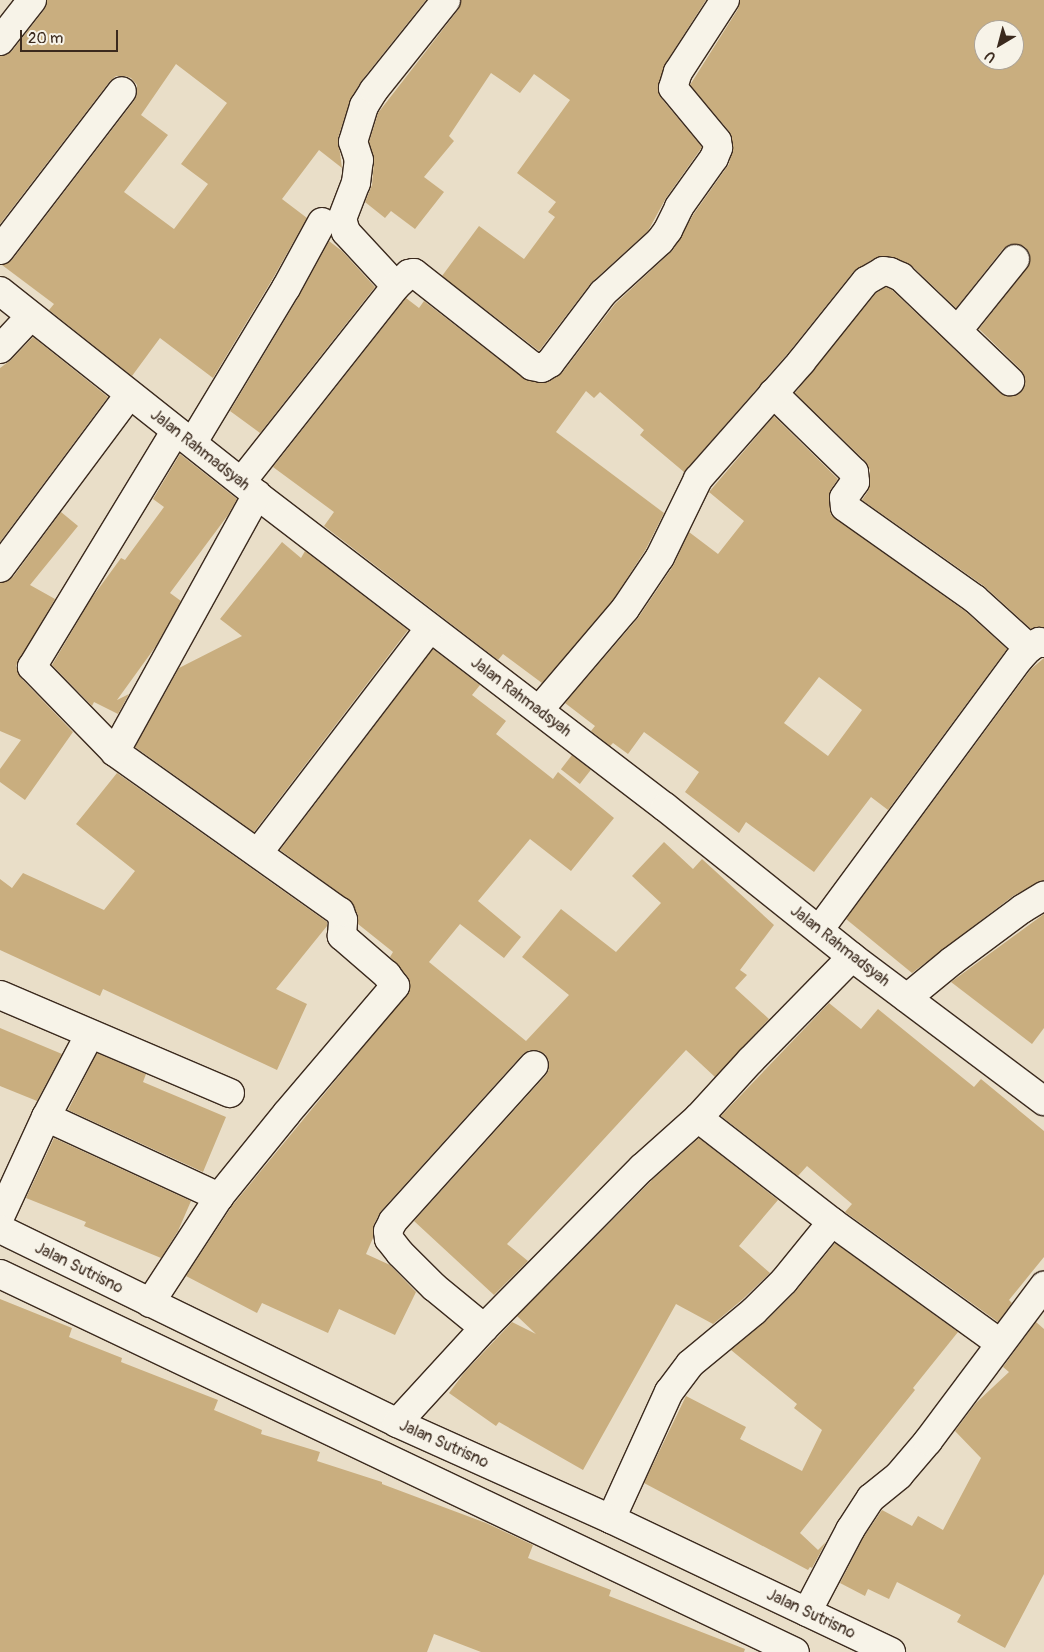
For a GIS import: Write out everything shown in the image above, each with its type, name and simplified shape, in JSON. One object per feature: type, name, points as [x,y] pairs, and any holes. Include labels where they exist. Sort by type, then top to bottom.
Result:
[{"type":"street","points":[[0,41],[32,0]]},
{"type":"street","points":[[396,286],[346,232],[342,219],[356,183],[360,160],[353,142],[364,106],[374,90],[446,0]]},
{"type":"street","points":[[115,752],[249,488],[405,275],[414,273],[532,366],[542,368],[550,364],[603,292],[660,241],[668,230],[679,206],[714,158],[718,148],[716,140],[673,88],[678,72],[725,0]]},
{"type":"street","points":[[0,250],[122,91]]},
{"type":"street","points":[[150,1302],[219,1197],[287,1113],[395,986],[387,975],[342,936],[343,920],[340,912],[115,752],[32,667],[184,437],[286,288],[322,222]]},
{"type":"street","points":[[958,330],[1015,259]]},
{"type":"street","points":[[539,710],[624,609],[660,557],[698,479],[801,362],[866,281],[883,271],[901,277],[1010,380]]},
{"type":"street","name":"Jalan Rahmadsyah","points":[[0,291],[130,395],[429,628],[539,710],[852,957],[1044,1101]]},
{"type":"street","points":[[0,349],[31,316]]},
{"type":"street","points":[[773,393],[854,472],[857,477],[844,498],[845,507],[975,599],[1037,646],[819,930]]},
{"type":"street","points":[[0,568],[130,395]]},
{"type":"street","points":[[258,853],[429,628]]},
{"type":"street","points":[[907,998],[952,961],[1022,909],[1044,896]]},
{"type":"street","points":[[397,1423],[484,1328],[642,1168],[698,1118],[751,1060],[852,957]]},
{"type":"street","points":[[0,995],[230,1093]]},
{"type":"street","points":[[0,1217],[46,1117],[90,1034]]},
{"type":"street","points":[[484,1328],[434,1287],[400,1253],[389,1239],[388,1230],[393,1221],[534,1066]]},
{"type":"street","points":[[46,1117],[219,1197]]},
{"type":"street","points":[[698,1118],[832,1222],[1000,1343]]},
{"type":"street","points":[[612,1519],[674,1385],[690,1364],[754,1311],[784,1281],[832,1222]]},
{"type":"street","name":"Jalan Sutrisno","points":[[0,1229],[397,1423],[612,1519],[891,1652]]},
{"type":"street","points":[[0,1274],[795,1652]]},
{"type":"street","points":[[807,1612],[850,1530],[872,1498],[899,1475],[928,1441],[1044,1286]]},
{"type":"building","points":[[47,0],[426,0],[362,80],[351,98],[338,138],[342,168],[319,150],[282,199],[307,218],[213,378],[160,338],[132,376],[49,310],[54,304],[2,265],[12,260],[134,101],[137,94],[137,85],[131,78],[116,76],[110,81],[0,224],[0,56],[12,51],[44,10]],"holes":[[[176,64],[227,103],[181,164],[208,184],[174,229],[124,192],[168,135],[141,115]]]},
{"type":"building","points":[[461,0],[706,0],[665,64],[658,91],[661,98],[702,147],[666,198],[648,231],[591,283],[539,351],[442,276],[479,226],[524,259],[555,217],[548,212],[556,202],[517,173],[570,100],[534,74],[520,93],[491,73],[449,136],[454,141],[424,177],[444,192],[415,229],[391,211],[385,218],[365,202],[372,185],[374,162],[369,142],[378,113],[458,10]]},
{"type":"building","points":[[740,0],[1044,0],[1044,627],[1031,629],[984,586],[862,500],[868,491],[870,481],[870,470],[865,461],[795,393],[876,293],[886,287],[892,290],[999,392],[1006,396],[1014,396],[1022,391],[1025,385],[1025,377],[1021,370],[979,329],[1027,268],[1030,254],[1025,247],[1017,244],[1010,244],[1003,249],[956,308],[912,266],[896,258],[885,256],[875,258],[854,271],[789,352],[684,472],[640,435],[644,430],[600,392],[594,398],[586,391],[556,432],[664,513],[646,549],[613,600],[542,683],[503,654],[498,660],[324,526],[334,512],[273,467],[406,298],[419,308],[424,301],[523,378],[540,383],[550,381],[562,373],[615,304],[673,250],[693,215],[729,164],[733,146],[729,131],[690,85],[738,9]]},
{"type":"building","points":[[329,241],[342,251],[375,287],[260,433],[230,411],[299,296]]},
{"type":"building","points":[[33,337],[108,397],[0,542],[0,368],[11,360]]},
{"type":"building","points":[[774,416],[838,479],[831,489],[829,499],[831,515],[965,611],[1007,649],[888,810],[871,797],[814,872],[746,822],[739,833],[685,792],[699,772],[644,732],[628,754],[613,743],[610,746],[591,731],[595,726],[565,703],[638,618],[673,566],[689,532],[718,554],[744,521],[709,492]],"holes":[[[819,677],[862,710],[828,756],[784,723]]]},
{"type":"building","points":[[180,454],[237,499],[228,515],[170,593],[181,601],[156,646],[117,700],[129,694],[118,714],[94,702],[92,706],[52,665],[91,599],[121,558],[125,560],[164,507],[153,499]]},
{"type":"building","points":[[61,512],[78,526],[30,585],[55,599],[16,666],[21,678],[73,732],[25,800],[0,782],[0,769],[21,740],[0,731],[0,583],[13,577]]},
{"type":"building","points":[[282,542],[301,558],[305,551],[408,630],[254,832],[135,747],[179,668],[242,636],[220,619]]},
{"type":"building","points":[[433,649],[480,685],[472,695],[506,721],[496,734],[553,779],[558,772],[614,818],[571,871],[530,839],[478,901],[521,937],[504,958],[460,924],[429,962],[526,1041],[569,995],[522,957],[561,909],[616,952],[661,903],[632,876],[664,842],[693,869],[702,859],[774,925],[740,970],[747,975],[735,988],[769,1019],[715,1077],[686,1050],[507,1244],[528,1261],[494,1295],[414,1221],[546,1075],[549,1069],[549,1061],[545,1054],[537,1050],[530,1050],[523,1054],[381,1211],[374,1224],[373,1238],[366,1254],[390,1265],[416,1292],[395,1335],[339,1309],[328,1333],[262,1303],[257,1313],[186,1276],[232,1206],[410,990],[408,977],[390,957],[393,952],[358,924],[358,915],[349,900],[280,850]]},
{"type":"building","points":[[1044,658],[1044,880],[1013,896],[912,973],[846,919],[1031,669]]},
{"type":"building","points":[[572,755],[591,770],[580,784],[561,769]]},
{"type":"building","points":[[117,773],[327,922],[327,926],[276,989],[307,1004],[277,1070],[103,989],[100,996],[0,950],[0,879],[12,888],[23,873],[104,910],[135,871],[76,824]]},
{"type":"building","points":[[1044,914],[1044,1028],[1032,1044],[951,982]]},
{"type":"building","points":[[829,1003],[861,1029],[878,1009],[974,1087],[981,1079],[1044,1131],[1044,1257],[1009,1300],[1012,1303],[998,1322],[845,1212],[852,1204],[807,1166],[798,1176],[721,1116]]},
{"type":"building","points":[[0,1028],[62,1054],[37,1101],[0,1086]]},
{"type":"building","points":[[97,1053],[146,1074],[143,1082],[226,1117],[203,1172],[68,1110]]},
{"type":"building","points":[[54,1138],[191,1201],[178,1231],[161,1258],[84,1226],[86,1222],[26,1198]]},
{"type":"building","points":[[699,1138],[778,1200],[739,1246],[770,1273],[712,1325],[676,1304],[583,1470],[499,1422],[496,1426],[449,1393],[464,1373],[512,1322],[536,1334],[517,1316],[653,1179]]},
{"type":"building","points":[[835,1243],[958,1332],[913,1388],[915,1390],[800,1533],[818,1550],[826,1542],[812,1568],[810,1567],[808,1570],[644,1483],[686,1396],[746,1427],[740,1439],[802,1471],[822,1430],[794,1408],[797,1404],[731,1350],[765,1322],[795,1292]]},
{"type":"building","points":[[0,1299],[72,1328],[69,1337],[122,1358],[121,1362],[218,1400],[214,1410],[262,1430],[261,1434],[320,1452],[317,1461],[382,1482],[382,1484],[486,1523],[533,1545],[528,1558],[611,1590],[609,1596],[745,1649],[744,1652],[481,1652],[434,1634],[427,1652],[0,1652]]},
{"type":"building","points":[[1036,1322],[1044,1329],[1044,1574],[1005,1648],[957,1622],[961,1615],[897,1582],[889,1599],[868,1589],[865,1596],[840,1583],[863,1538],[882,1510],[912,1526],[918,1516],[943,1530],[981,1458],[955,1431],[976,1403],[1009,1372],[1003,1367]]}]
